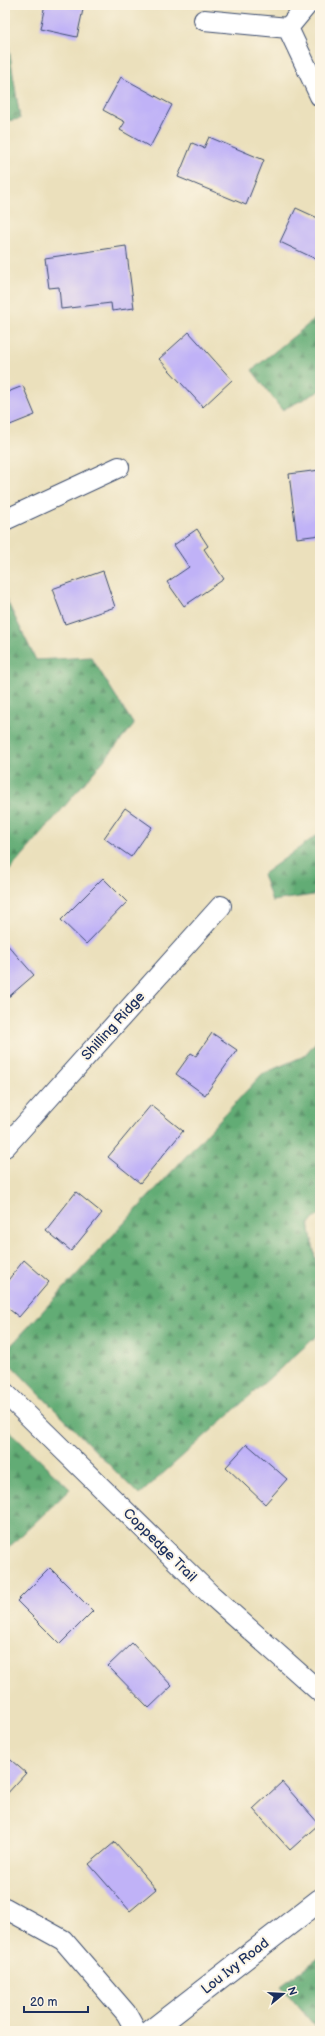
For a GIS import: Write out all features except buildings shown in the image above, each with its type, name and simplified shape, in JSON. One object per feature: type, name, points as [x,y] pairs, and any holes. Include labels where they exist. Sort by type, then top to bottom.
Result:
[{"type":"street","points":[[288,28],[307,5]]},
{"type":"street","points":[[204,20],[288,28]]},
{"type":"street","points":[[288,28],[320,96]]},
{"type":"street","points":[[5,520],[119,466]]},
{"type":"street","name":"Shilling Ridge","points":[[5,1147],[221,906]]},
{"type":"street","name":"Coppedge Trail","points":[[5,1393],[210,1594],[320,1692]]},
{"type":"street","name":"Lou Ivy Road","points":[[151,2031],[320,1900]]},
{"type":"street","points":[[5,1908],[63,1940],[126,2013],[136,2031]]},
{"type":"green space","points":[[5,23],[20,119],[5,121]]},
{"type":"green space","points":[[320,315],[320,391],[282,410],[252,370]]},
{"type":"green space","points":[[5,597],[36,660],[91,657],[134,725],[10,870],[5,871]]},
{"type":"green space","points":[[320,833],[320,894],[272,901],[263,874]]},
{"type":"green space","points":[[320,1037],[320,1214],[309,1223],[320,1285],[320,1333],[139,1495],[5,1359],[5,1352],[262,1074],[304,1056]]},
{"type":"green space","points":[[5,1427],[70,1489],[5,1551]]},
{"type":"green space","points":[[320,1957],[320,2031],[319,2031],[281,1986]]}]
